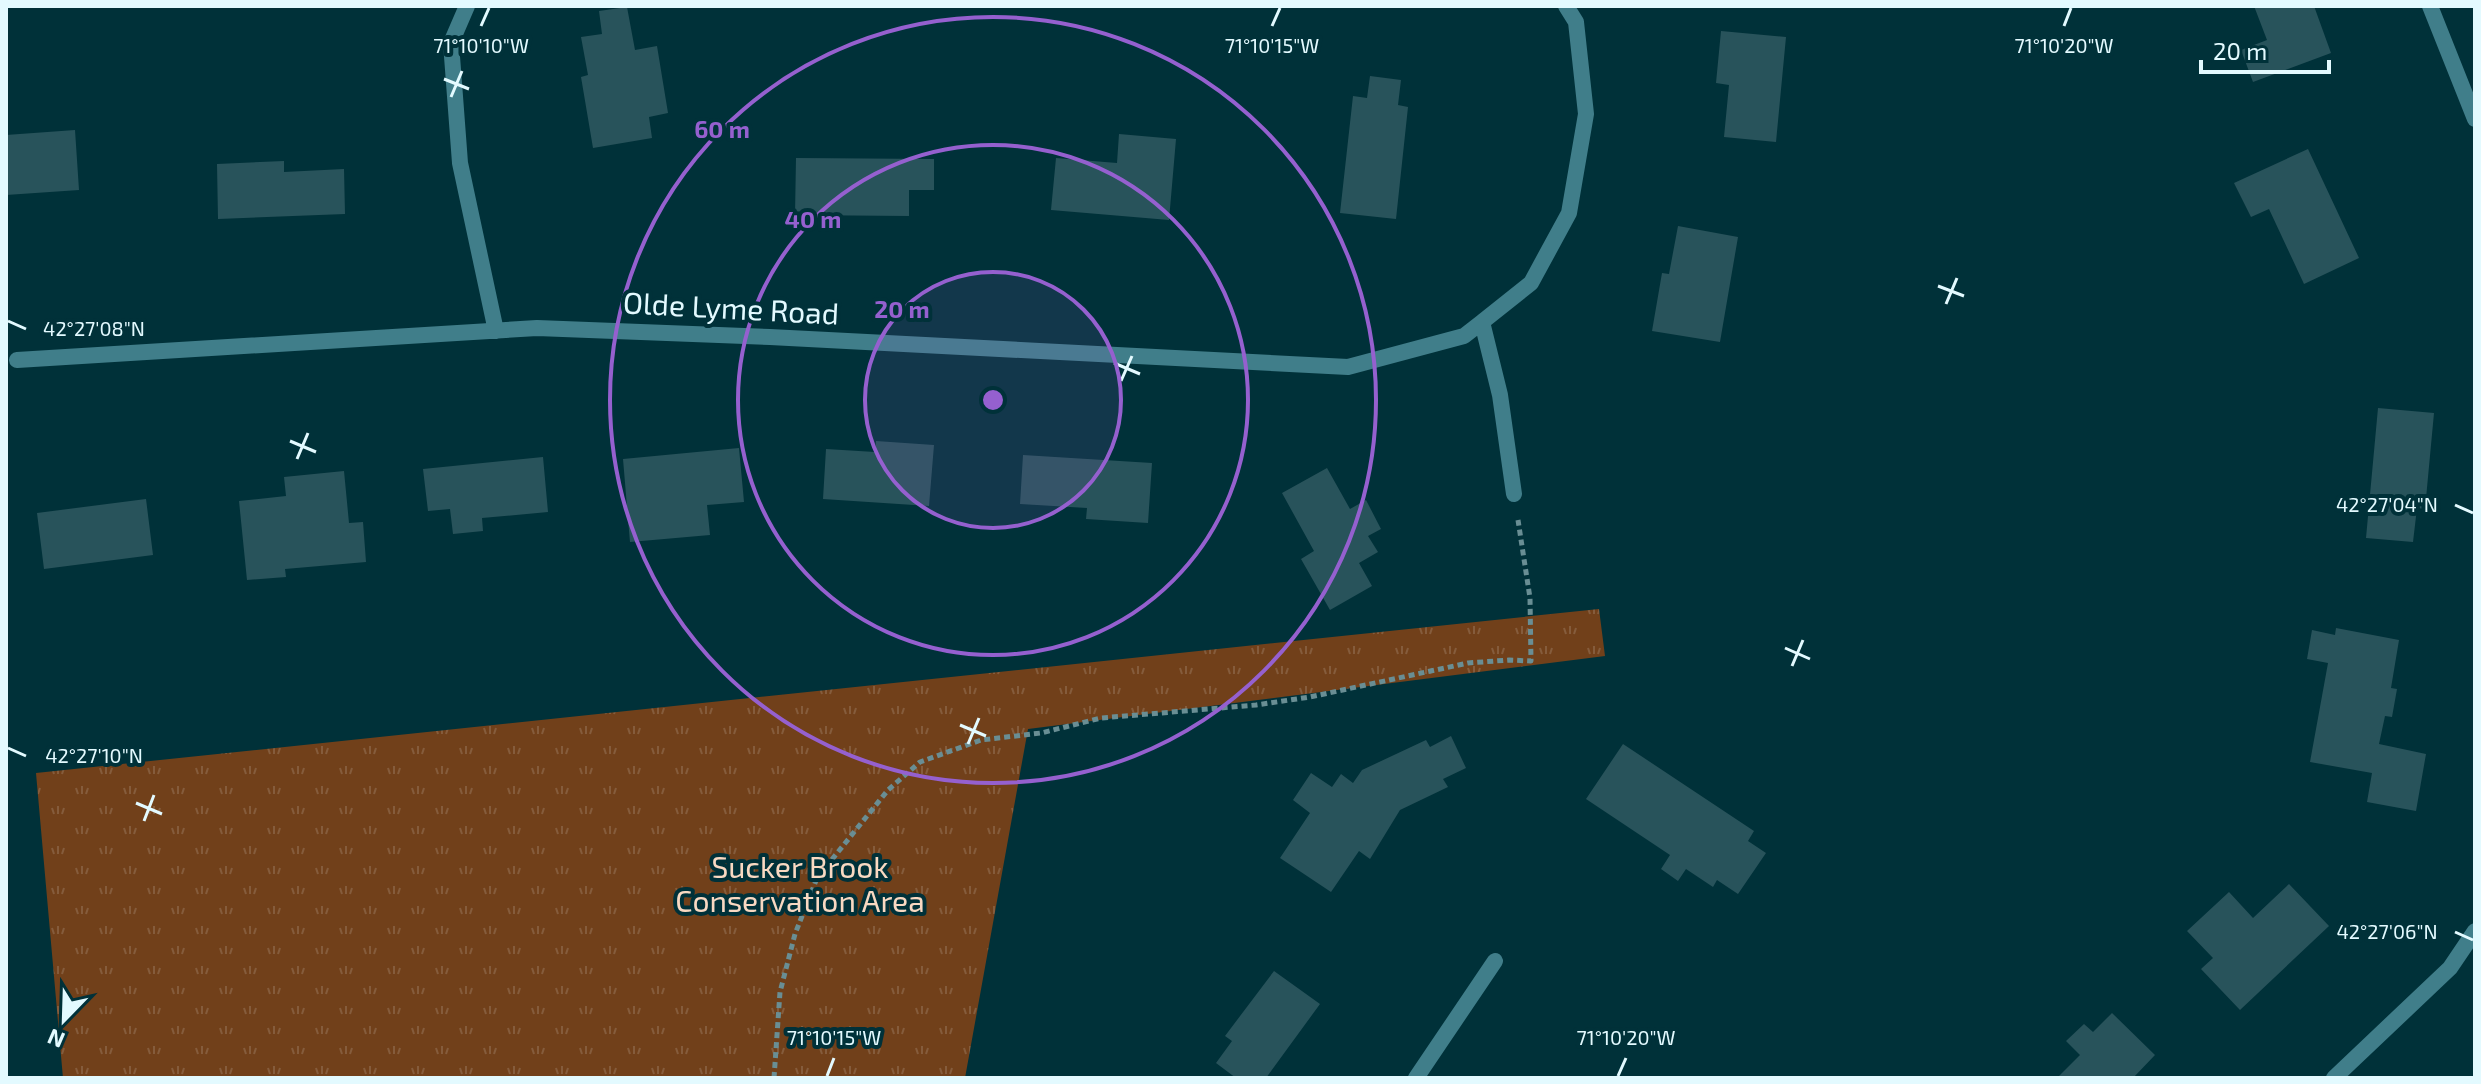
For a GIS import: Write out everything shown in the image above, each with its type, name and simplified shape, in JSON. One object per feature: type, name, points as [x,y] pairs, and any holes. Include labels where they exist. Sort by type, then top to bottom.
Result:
[{"type":"street","points":[[467,6],[451,43],[460,163],[496,331]]},
{"type":"street","name":"Olde Lyme Road","points":[[17,360],[537,328],[1348,367],[1464,336],[1531,283],[1569,213],[1586,114],[1576,22],[1566,6]]},
{"type":"street","points":[[2430,6],[2475,119]]},
{"type":"street","points":[[1482,322],[1500,395],[1514,494]]},
{"type":"street","points":[[2334,1078],[2450,968],[2475,931]]},
{"type":"street","points":[[1416,1078],[1495,961]]},
{"type":"path","points":[[774,1078],[780,992],[795,934],[817,878],[888,790],[920,762],[981,740],[1041,733],[1101,718],[1256,705],[1310,697],[1468,663],[1531,661],[1530,598],[1514,494]]},
{"type":"green space","name":"Sucker Brook Conservation Area","points":[[1599,609],[1605,656],[1028,729],[965,1078],[63,1078],[36,773]]},
{"type":"building","points":[[2254,6],[2314,6],[2331,53],[2253,82],[2241,50],[2267,40]]},
{"type":"building","points":[[627,7],[635,50],[657,46],[668,113],[649,117],[652,138],[593,148],[581,77],[588,75],[581,37],[602,34],[599,11]]},
{"type":"building","points":[[1721,31],[1786,37],[1776,142],[1724,137],[1729,85],[1716,83]]},
{"type":"building","points":[[1370,76],[1401,80],[1398,105],[1408,107],[1396,219],[1340,213],[1353,96],[1367,98]]},
{"type":"building","points":[[75,130],[79,190],[6,195],[6,135]]},
{"type":"building","points":[[1119,134],[1176,139],[1169,220],[1051,210],[1056,158],[1117,163]]},
{"type":"building","points":[[2308,149],[2359,258],[2304,284],[2269,209],[2251,217],[2234,183]]},
{"type":"building","points":[[796,158],[934,159],[934,190],[909,190],[909,216],[795,215]]},
{"type":"building","points":[[284,161],[284,172],[344,169],[345,214],[218,219],[217,164]]},
{"type":"building","points":[[1678,226],[1738,237],[1720,342],[1652,331],[1662,273],[1669,274]]},
{"type":"building","points":[[2378,408],[2434,413],[2425,509],[2417,508],[2413,542],[2366,538]]},
{"type":"building","points":[[876,441],[934,445],[929,506],[823,499],[826,449],[875,452]]},
{"type":"building","points":[[739,448],[744,502],[707,505],[710,535],[630,542],[623,459]]},
{"type":"building","points":[[1023,455],[1152,463],[1148,523],[1086,519],[1087,508],[1020,504]]},
{"type":"building","points":[[543,457],[548,512],[482,518],[483,531],[453,534],[450,509],[428,511],[423,469]]},
{"type":"building","points":[[1327,468],[1350,509],[1366,500],[1381,529],[1368,536],[1378,552],[1359,563],[1372,586],[1330,610],[1301,559],[1314,551],[1282,493]]},
{"type":"building","points":[[344,471],[349,523],[363,522],[366,562],[285,569],[286,577],[247,580],[239,501],[286,496],[284,477]]},
{"type":"building","points":[[146,499],[153,555],[44,569],[37,513]]},
{"type":"building","points":[[2336,628],[2399,640],[2391,688],[2397,689],[2392,717],[2385,716],[2379,744],[2426,754],[2416,811],[2367,802],[2372,773],[2310,762],[2328,663],[2307,659],[2312,630],[2335,635]]},
{"type":"building","points":[[1451,736],[1466,768],[1443,779],[1448,787],[1400,810],[1370,859],[1359,851],[1331,892],[1280,858],[1310,813],[1293,800],[1311,773],[1332,787],[1341,774],[1353,783],[1362,770],[1426,740],[1430,747]]},
{"type":"building","points":[[1623,744],[1754,831],[1748,841],[1766,853],[1738,894],[1717,880],[1713,887],[1686,869],[1678,881],[1661,869],[1670,855],[1586,799]]},
{"type":"building","points":[[2289,884],[2329,926],[2240,1010],[2201,969],[2213,958],[2187,931],[2229,892],[2253,918]]},
{"type":"building","points":[[1274,971],[1320,1004],[1266,1078],[1236,1078],[1216,1063],[1232,1041],[1225,1036]]},
{"type":"building","points":[[2112,1013],[2155,1055],[2133,1078],[2057,1078],[2080,1055],[2066,1041],[2084,1024],[2093,1032]]}]
